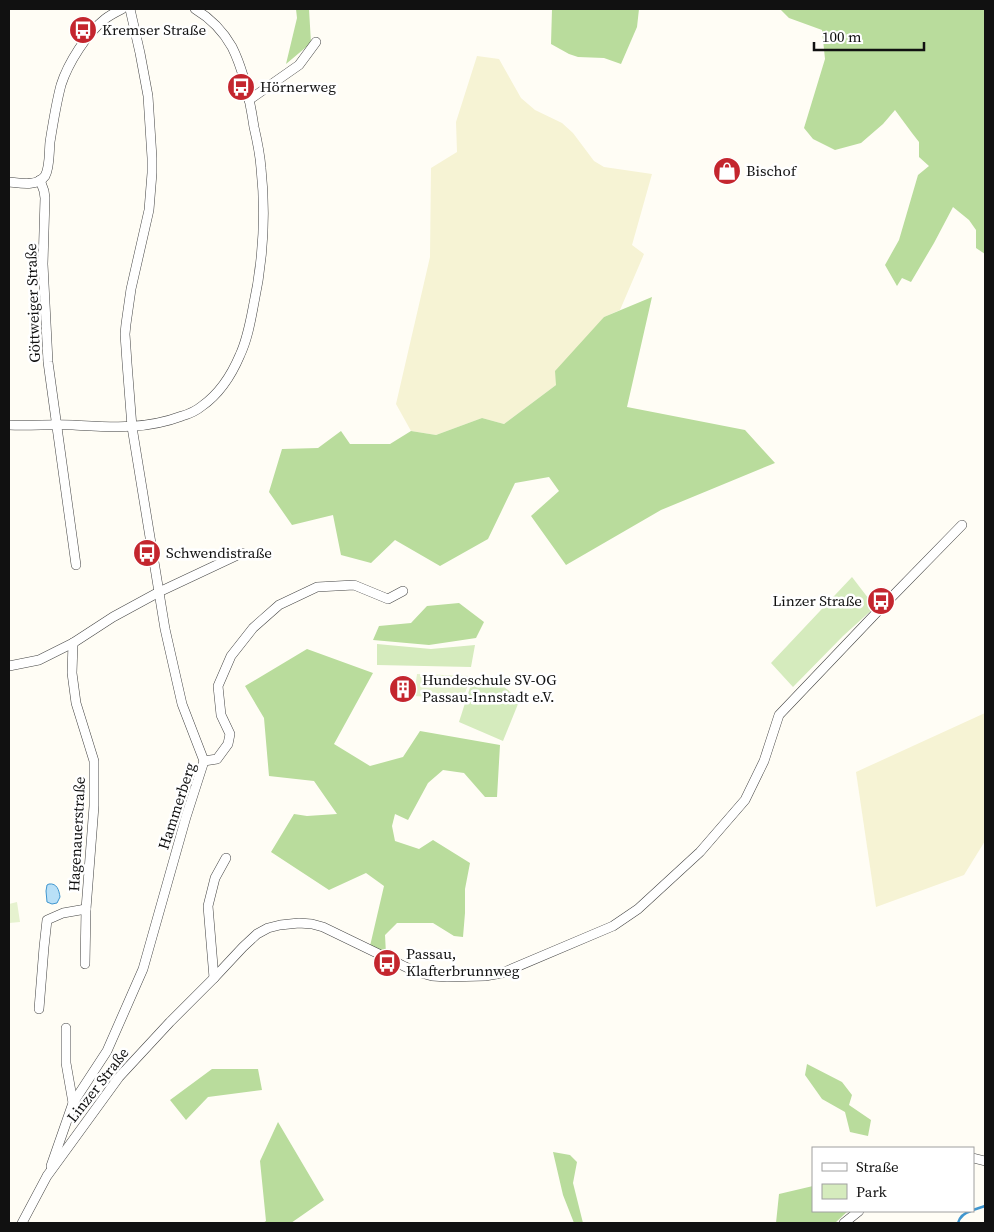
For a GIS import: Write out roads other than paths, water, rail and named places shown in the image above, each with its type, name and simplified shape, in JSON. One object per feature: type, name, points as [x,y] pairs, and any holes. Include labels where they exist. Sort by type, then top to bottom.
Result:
[{"type":"street","points":[[9,182],[34,182],[40,180],[47,172],[56,109],[62,84],[69,67],[82,44],[100,23],[122,9]]},
{"type":"street","points":[[130,9],[148,96],[152,158],[149,210],[131,289],[126,324],[126,354],[132,427],[165,629],[182,704],[204,760]]},
{"type":"street","points":[[9,425],[132,427],[167,421],[192,413],[210,400],[225,381],[240,356],[246,341],[258,282],[263,236],[261,166],[250,100],[237,58],[231,45],[214,23],[195,9]]},
{"type":"street","points":[[250,100],[299,64],[316,42]]},
{"type":"street","name":"Göttweiger Straße","points":[[40,180],[44,191],[46,208],[43,264],[47,354],[56,425]]},
{"type":"street","points":[[56,425],[76,565]]},
{"type":"street","name":"Linzer Straße","points":[[22,1223],[47,1176],[119,1078],[243,947],[268,928],[299,923],[312,924],[324,927],[414,971],[432,976],[485,976],[502,973],[613,926],[638,909],[700,852],[745,800],[764,761],[779,715],[962,525]]},
{"type":"street","points":[[9,666],[39,660],[73,643],[113,617],[159,592],[242,553]]},
{"type":"street","name":"Hammerberg","points":[[47,1176],[73,1103],[107,1050],[143,969],[186,816],[204,760],[216,759],[228,744],[230,734],[221,715],[218,686],[231,656],[253,628],[280,605],[318,586],[354,585],[388,599],[403,591]]},
{"type":"street","name":"Hagenauerstraße","points":[[73,643],[72,673],[76,703],[94,761],[94,806],[86,909],[85,964]]},
{"type":"street","points":[[214,978],[208,906],[215,878],[226,858]]},
{"type":"street","name":"Hagenauerstraße","points":[[39,1009],[47,920],[63,913],[86,909]]},
{"type":"street","name":"Hammerberg","points":[[66,1028],[66,1063],[73,1103]]},
{"type":"street","points":[[844,1223],[858,1212]]},
{"type":"water","points":[[49,884],[56,886],[58,890],[60,897],[57,903],[47,902],[46,891]]},
{"type":"waterway","points":[[974,1210],[985,1206]]},
{"type":"waterway","points":[[958,1223],[960,1218],[968,1212]]},
{"type":"place","name":"Kremser Straße","points":[[83,30]]},
{"type":"place","name":"Hörnerweg","points":[[241,87]]},
{"type":"place","name":"Bischof","points":[[727,171]]},
{"type":"place","name":"Schwendistraße","points":[[147,553]]},
{"type":"place","name":"Linzer Straße","points":[[881,601]]},
{"type":"place","name":"Hundeschule SV-OG Passau-Innstadt e.V.","points":[[403,689]]},
{"type":"place","name":"Passau, Klafterbrunnweg","points":[[387,963]]}]
